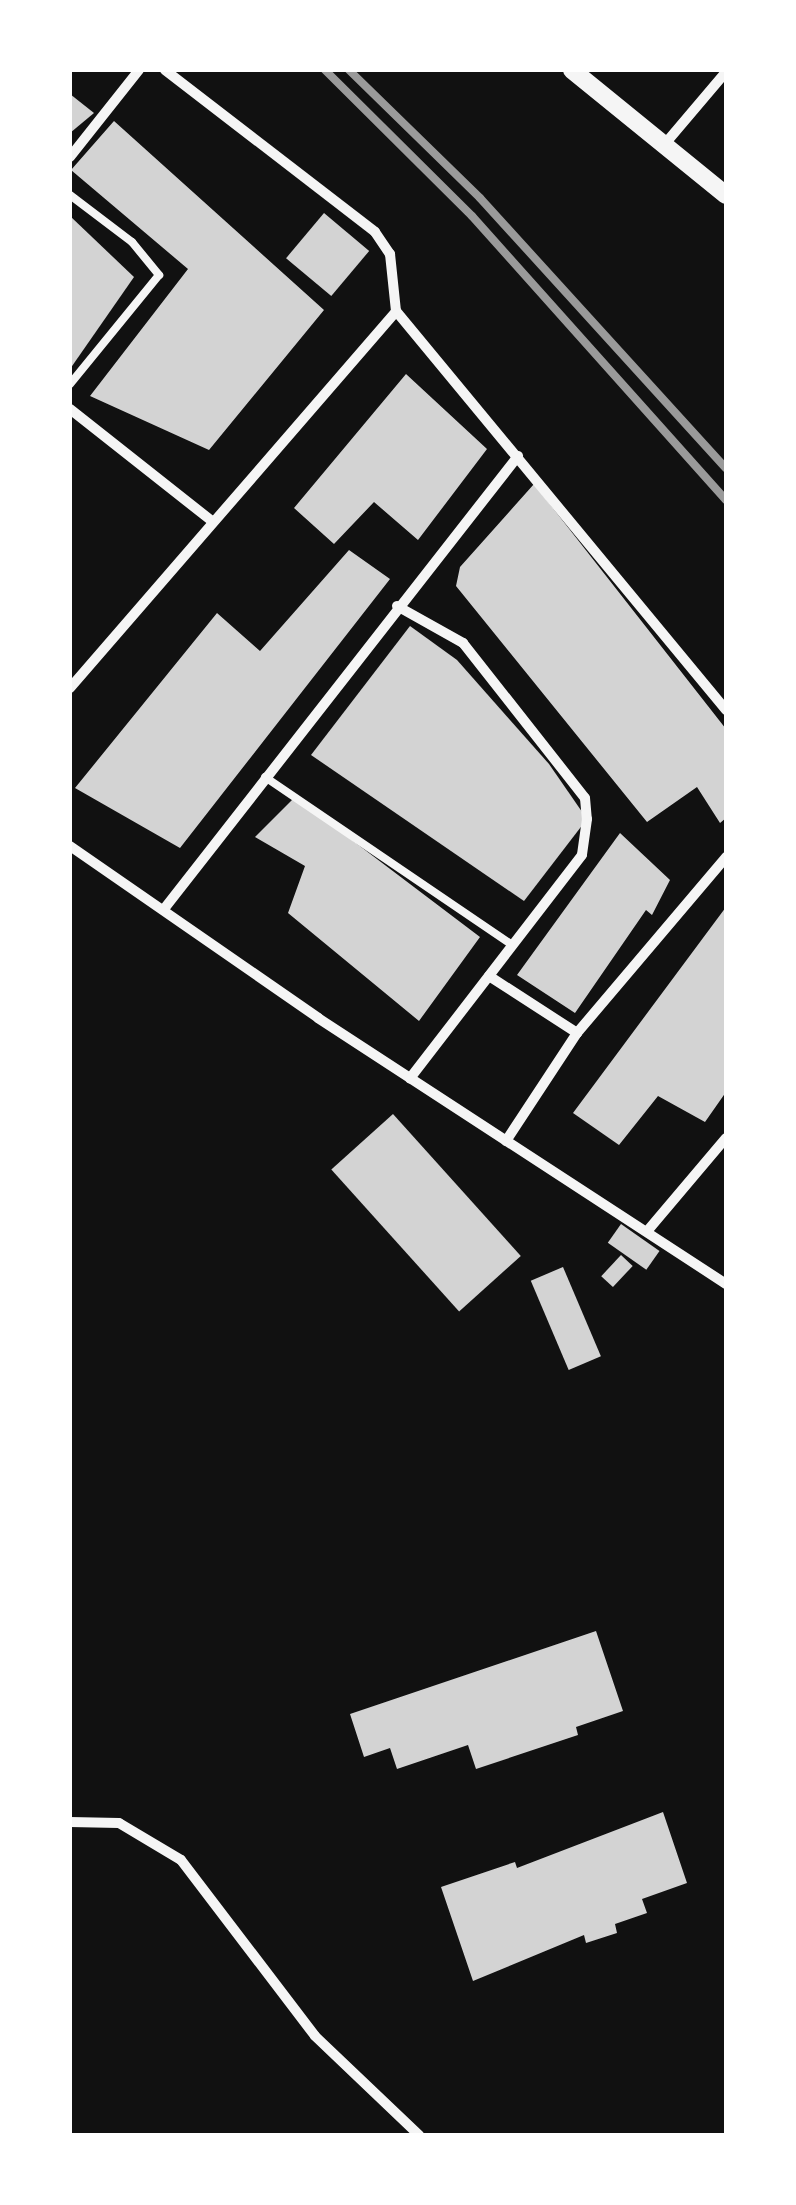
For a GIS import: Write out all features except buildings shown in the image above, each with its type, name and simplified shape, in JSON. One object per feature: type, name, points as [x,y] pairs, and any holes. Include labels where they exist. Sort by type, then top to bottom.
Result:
[{"type":"street","points":[[70,157],[139,70]]},
{"type":"street","points":[[165,70],[375,232],[390,254],[396,310],[726,710]]},
{"type":"street","points":[[572,70],[726,194]]},
{"type":"street","points":[[664,145],[726,72]]},
{"type":"street","points":[[70,688],[396,310]]},
{"type":"street","points":[[70,409],[212,522]]},
{"type":"street","points":[[164,909],[396,606],[518,456]]},
{"type":"street","points":[[396,606],[463,643],[586,798],[582,855],[410,1078]]},
{"type":"street","points":[[70,846],[410,1078],[649,1229],[726,1284]]},
{"type":"street","points":[[506,1141],[577,1033],[726,858]]},
{"type":"street","points":[[488,976],[577,1033]]},
{"type":"street","points":[[649,1229],[726,1138]]},
{"type":"street","points":[[70,1822],[119,1823],[182,1860],[315,2036],[419,2135]]},
{"type":"lane","points":[[70,195],[132,242],[159,274],[70,384]]},
{"type":"lane","points":[[265,777],[512,945]]},
{"type":"railway","points":[[325,70],[472,216],[726,500]]},
{"type":"railway","points":[[349,70],[480,198],[726,468]]}]
